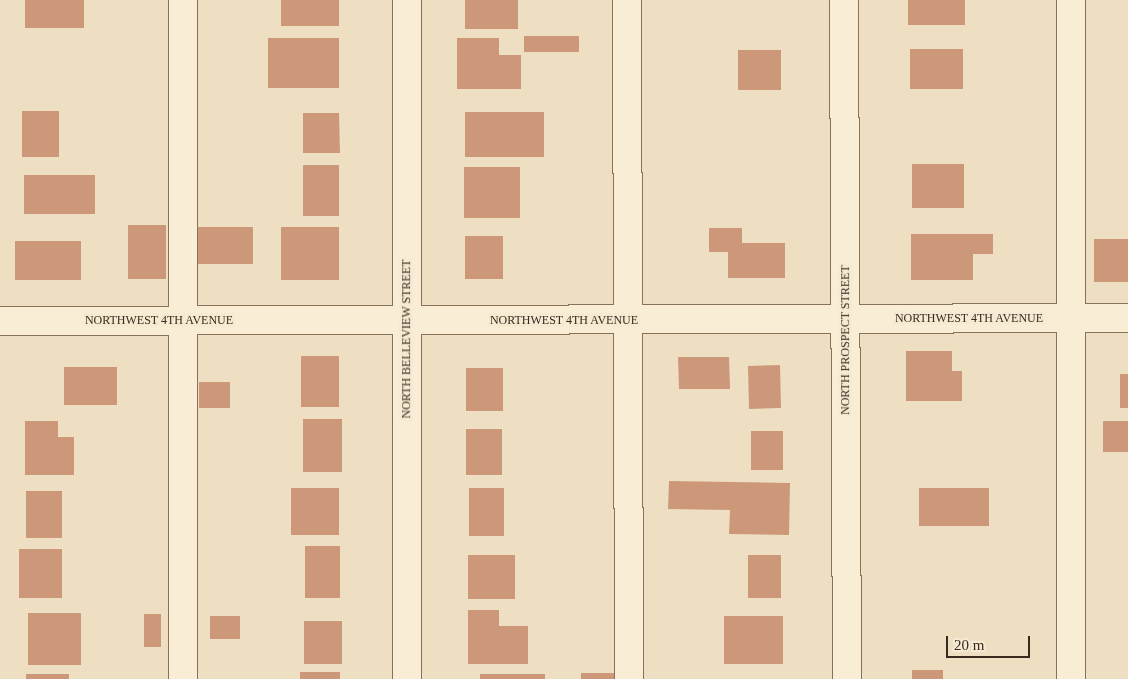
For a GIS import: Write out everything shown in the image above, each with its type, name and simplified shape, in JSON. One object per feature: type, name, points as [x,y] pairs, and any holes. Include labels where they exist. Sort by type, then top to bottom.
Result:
[{"type":"street","points":[[183,0],[180,321],[183,679]]},
{"type":"street","name":"NORTH BELLEVIEW STREET","points":[[407,0],[407,679]]},
{"type":"street","points":[[627,0],[625,321],[629,679]]},
{"type":"street","name":"NORTH PROSPECT STREET","points":[[844,0],[847,679]]},
{"type":"street","points":[[1070,0],[1071,679]]},
{"type":"street","name":"NORTHWEST 4TH AVENUE","points":[[0,321],[625,321],[1128,318]]},
{"type":"building","points":[[25,0],[84,0],[84,28],[25,28]]},
{"type":"building","points":[[281,0],[339,0],[339,26],[281,26]]},
{"type":"building","points":[[465,0],[518,0],[518,29],[465,29]]},
{"type":"building","points":[[908,0],[965,0],[965,25],[908,25]]},
{"type":"building","points":[[524,36],[579,36],[579,52],[524,52]]},
{"type":"building","points":[[268,38],[339,38],[339,88],[268,88]]},
{"type":"building","points":[[457,38],[499,38],[499,55],[521,55],[521,89],[457,89]]},
{"type":"building","points":[[910,49],[963,49],[963,89],[910,89]]},
{"type":"building","points":[[738,50],[781,50],[781,90],[738,90]]},
{"type":"building","points":[[22,111],[59,111],[59,157],[22,157]]},
{"type":"building","points":[[465,112],[544,112],[544,157],[465,157]]},
{"type":"building","points":[[303,113],[339,113],[340,153],[303,153]]},
{"type":"building","points":[[912,164],[964,164],[964,208],[912,208]]},
{"type":"building","points":[[303,165],[339,165],[339,216],[303,216]]},
{"type":"building","points":[[464,167],[520,167],[520,218],[464,218]]},
{"type":"building","points":[[24,175],[95,175],[95,214],[24,214]]},
{"type":"building","points":[[128,225],[166,225],[166,279],[128,279]]},
{"type":"building","points":[[193,227],[253,227],[253,264],[193,264]]},
{"type":"building","points":[[281,227],[339,227],[339,280],[281,280]]},
{"type":"building","points":[[709,228],[742,228],[742,243],[785,243],[785,278],[728,278],[728,252],[709,252]]},
{"type":"building","points":[[911,234],[993,234],[993,254],[973,254],[973,280],[911,280]]},
{"type":"building","points":[[465,236],[503,236],[503,279],[465,279]]},
{"type":"building","points":[[1094,239],[1128,239],[1128,282],[1094,282]]},
{"type":"building","points":[[15,241],[81,241],[81,280],[15,280]]},
{"type":"building","points":[[906,351],[952,351],[952,371],[962,371],[962,401],[906,401]]},
{"type":"building","points":[[301,356],[339,356],[339,407],[301,407]]},
{"type":"building","points":[[678,357],[729,357],[730,389],[679,389]]},
{"type":"building","points":[[780,365],[781,408],[749,409],[748,366]]},
{"type":"building","points":[[64,367],[117,367],[117,405],[64,405]]},
{"type":"building","points":[[466,368],[503,368],[503,411],[466,411]]},
{"type":"building","points":[[1120,374],[1128,374],[1128,408],[1120,408]]},
{"type":"building","points":[[199,382],[230,382],[230,408],[199,408]]},
{"type":"building","points":[[303,419],[342,419],[342,472],[303,472]]},
{"type":"building","points":[[25,421],[58,421],[58,437],[74,437],[74,475],[25,475]]},
{"type":"building","points":[[1103,421],[1128,421],[1128,452],[1103,452]]},
{"type":"building","points":[[466,429],[502,429],[502,475],[466,475]]},
{"type":"building","points":[[751,431],[783,431],[783,470],[751,470]]},
{"type":"building","points":[[669,481],[790,483],[789,535],[729,534],[730,510],[668,509]]},
{"type":"building","points":[[291,488],[339,488],[339,535],[291,535]]},
{"type":"building","points":[[469,488],[504,488],[504,536],[469,536]]},
{"type":"building","points":[[919,488],[989,488],[989,526],[919,526]]},
{"type":"building","points":[[26,491],[62,491],[62,538],[26,538]]},
{"type":"building","points":[[305,546],[340,546],[340,598],[305,598]]},
{"type":"building","points":[[19,549],[62,549],[62,598],[19,598]]},
{"type":"building","points":[[468,555],[515,555],[515,599],[468,599]]},
{"type":"building","points":[[748,555],[781,555],[781,598],[748,598]]},
{"type":"building","points":[[468,610],[499,610],[499,626],[528,626],[528,664],[468,664]]},
{"type":"building","points":[[28,613],[81,613],[81,665],[28,665]]},
{"type":"building","points":[[144,614],[161,614],[161,647],[144,647]]},
{"type":"building","points":[[210,616],[240,616],[240,639],[210,639]]},
{"type":"building","points":[[724,616],[783,616],[783,664],[724,664]]},
{"type":"building","points":[[304,621],[342,621],[342,664],[304,664]]},
{"type":"building","points":[[912,670],[943,670],[943,679],[912,679]]},
{"type":"building","points":[[300,672],[340,672],[340,679],[300,679]]},
{"type":"building","points":[[581,673],[614,673],[614,679],[581,679]]},
{"type":"building","points":[[26,674],[69,674],[69,679],[26,679]]},
{"type":"building","points":[[480,674],[545,674],[545,679],[480,679]]}]
